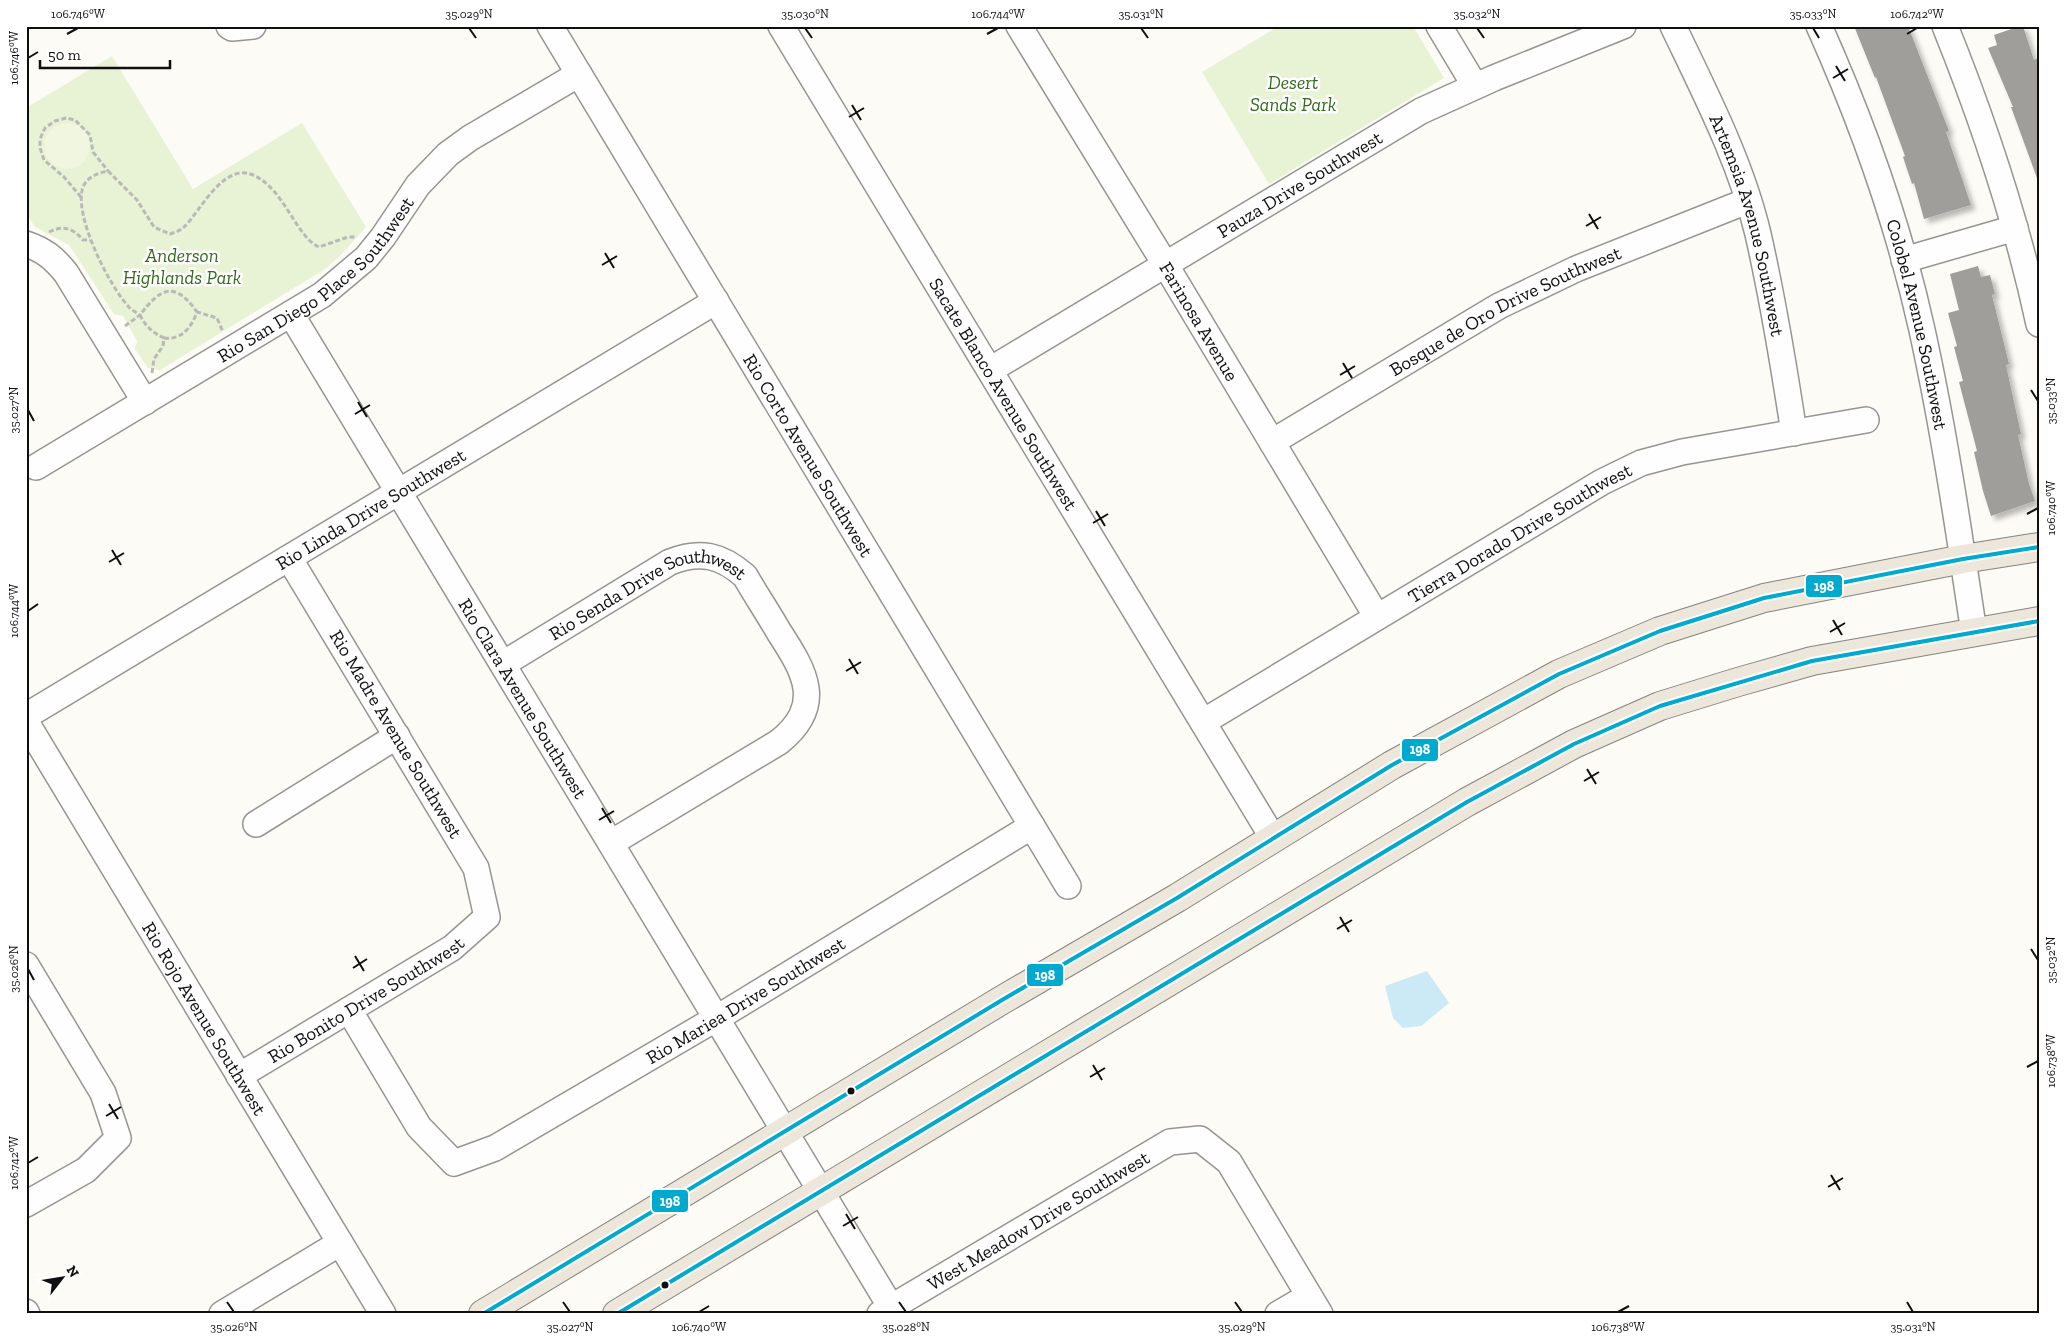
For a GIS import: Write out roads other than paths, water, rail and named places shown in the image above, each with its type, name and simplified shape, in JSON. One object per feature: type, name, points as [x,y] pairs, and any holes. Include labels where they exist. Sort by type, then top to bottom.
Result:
[{"type":"main road","points":[[483,1314],[1392,765],[1559,674],[1660,631],[1764,598],[1963,559],[2039,547]]},
{"type":"main road","points":[[618,1314],[1450,812],[1574,744],[1660,706],[1812,661],[2039,621]]},
{"type":"street","points":[[229,26],[232,28],[253,26]]},
{"type":"street","name":"Rio Corto Avenue Southwest","points":[[550,26],[1068,886]]},
{"type":"street","name":"Sacate Blanco Avenue Southwest","points":[[781,26],[1273,838]]},
{"type":"street","name":"Farinosa Avenue","points":[[1019,26],[1165,264],[1377,617]]},
{"type":"street","points":[[1439,26],[1475,86]]},
{"type":"street","name":"Pauza Drive Southwest","points":[[990,370],[1378,135],[1421,111],[1475,86],[1623,26]]},
{"type":"street","name":"Artemsia Avenue Southwest","points":[[1673,26],[1704,89],[1738,171],[1758,233],[1794,433]]},
{"type":"street","name":"Colobel Avenue Southwest","points":[[1819,26],[1853,103],[1878,174],[1904,260],[1922,330],[1938,409],[1974,632]]},
{"type":"street","points":[[1945,26],[1996,162],[2039,324]]},
{"type":"street","name":"Rio San Diego Place Southwest","points":[[36,467],[322,295],[366,258],[383,237],[418,184],[448,154],[470,138],[579,74]]},
{"type":"street","name":"Bosque de Oro Drive Southwest","points":[[1272,442],[1498,306],[1576,268],[1748,201]]},
{"type":"street","points":[[1904,260],[2015,228]]},
{"type":"street","points":[[26,244],[40,249],[55,259],[66,273],[145,402]]},
{"type":"street","name":"Rio Linda Drive Southwest","points":[[26,716],[716,301]]},
{"type":"street","name":"Rio Clara Avenue Southwest","points":[[292,314],[786,1130],[888,1312]]},
{"type":"street","name":"Tierra Dorado Drive Southwest","points":[[1203,722],[1602,482],[1641,463],[1682,452],[1866,420]]},
{"type":"street","name":"Rio Senda Drive Southwest","points":[[504,664],[670,562],[685,556],[700,555],[717,557],[734,566],[745,576],[798,662],[805,678],[807,695],[804,710],[790,734],[611,843]]},
{"type":"street","name":"Rio Madre Avenue Southwest","points":[[289,558],[476,868],[487,917]]},
{"type":"street","name":"Rio Rojo Avenue Southwest","points":[[26,722],[383,1314]]},
{"type":"street","points":[[256,824],[397,736]]},
{"type":"street","name":"Rio Mariea Drive Southwest","points":[[349,1010],[419,1127],[454,1164],[495,1148],[717,1018],[1032,826]]},
{"type":"street","name":"Rio Bonito Drive Southwest","points":[[239,1076],[452,948],[487,917]]},
{"type":"street","points":[[26,965],[103,1092],[118,1138],[86,1170],[26,1204]]},
{"type":"street","name":"West Meadow Drive Southwest","points":[[888,1312],[1170,1142],[1200,1139],[1229,1162],[1314,1305]]},
{"type":"street","points":[[222,1314],[340,1243]]},
{"type":"street","points":[[1278,1314],[1314,1305]]},
{"type":"water","points":[[1427,971],[1449,1003],[1421,1026],[1403,1028],[1393,1018],[1385,986]]},
{"type":"park label","name":"Desert Sands Park","points":[[1293,93]]},
{"type":"park label","name":"Anderson Highlands Park","points":[[182,266]]}]
